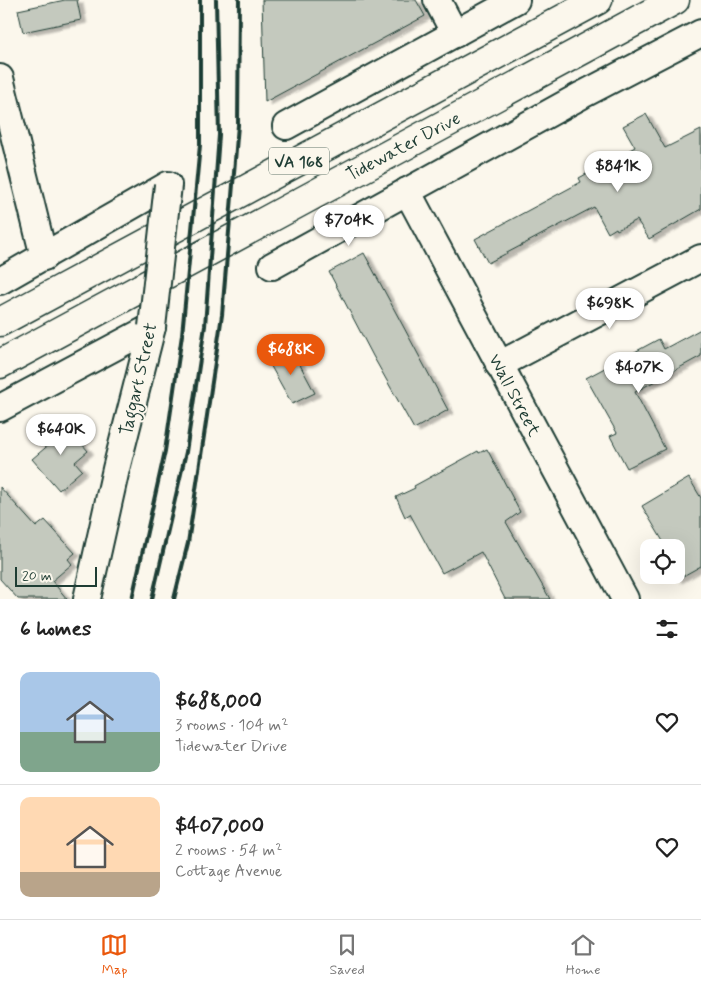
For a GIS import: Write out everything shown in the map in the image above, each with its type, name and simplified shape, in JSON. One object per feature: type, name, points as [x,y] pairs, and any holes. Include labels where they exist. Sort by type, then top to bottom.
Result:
[{"type":"highway","name":"Tidewater Drive","points":[[0,322],[598,0]]},
{"type":"highway","name":"Tidewater Drive","points":[[0,364],[675,0]]},
{"type":"street","points":[[437,0],[455,34]]},
{"type":"street","points":[[286,126],[516,0]]},
{"type":"street","points":[[272,266],[582,95],[701,33]]},
{"type":"street","points":[[0,78],[44,257],[0,281]]},
{"type":"street","name":"Taggart Street","points":[[44,257],[168,185],[152,327],[116,469],[87,599]]},
{"type":"street","name":"Wall Street","points":[[407,191],[625,599]]},
{"type":"street","points":[[499,365],[701,258]]},
{"type":"street","points":[[0,408],[152,327]]},
{"type":"building","points":[[65,0],[77,0],[81,20],[23,32],[18,10]]},
{"type":"building","points":[[262,0],[416,0],[425,16],[265,102]]},
{"type":"building","points":[[646,114],[665,148],[701,130],[701,209],[649,239],[637,220],[608,233],[594,207],[488,263],[475,239],[581,182],[579,178],[635,147],[623,126]]},
{"type":"building","points":[[364,253],[448,410],[414,429],[329,272]]},
{"type":"building","points":[[701,329],[701,356],[635,392],[665,449],[627,468],[610,436],[617,433],[586,378],[659,339],[664,349]]},
{"type":"building","points":[[291,348],[315,393],[292,404],[268,361]]},
{"type":"building","points":[[62,421],[88,451],[75,462],[82,470],[59,490],[32,459],[51,443],[46,436]]},
{"type":"building","points":[[487,449],[520,512],[506,522],[550,599],[505,599],[481,552],[442,573],[410,514],[405,517],[396,497],[478,451],[479,453]]},
{"type":"building","points":[[689,478],[701,498],[701,566],[685,575],[685,539],[662,539],[642,506]]},
{"type":"building","points":[[0,487],[36,527],[45,520],[75,553],[68,559],[72,564],[52,581],[67,599],[18,599],[0,579]]},
{"type":"railway","points":[[132,599],[165,451],[182,335],[200,145],[200,0]]},
{"type":"railway","points":[[152,599],[186,452],[205,326],[219,135],[216,0]]},
{"type":"railway","points":[[174,599],[188,543],[222,315],[238,125],[239,0]]}]
